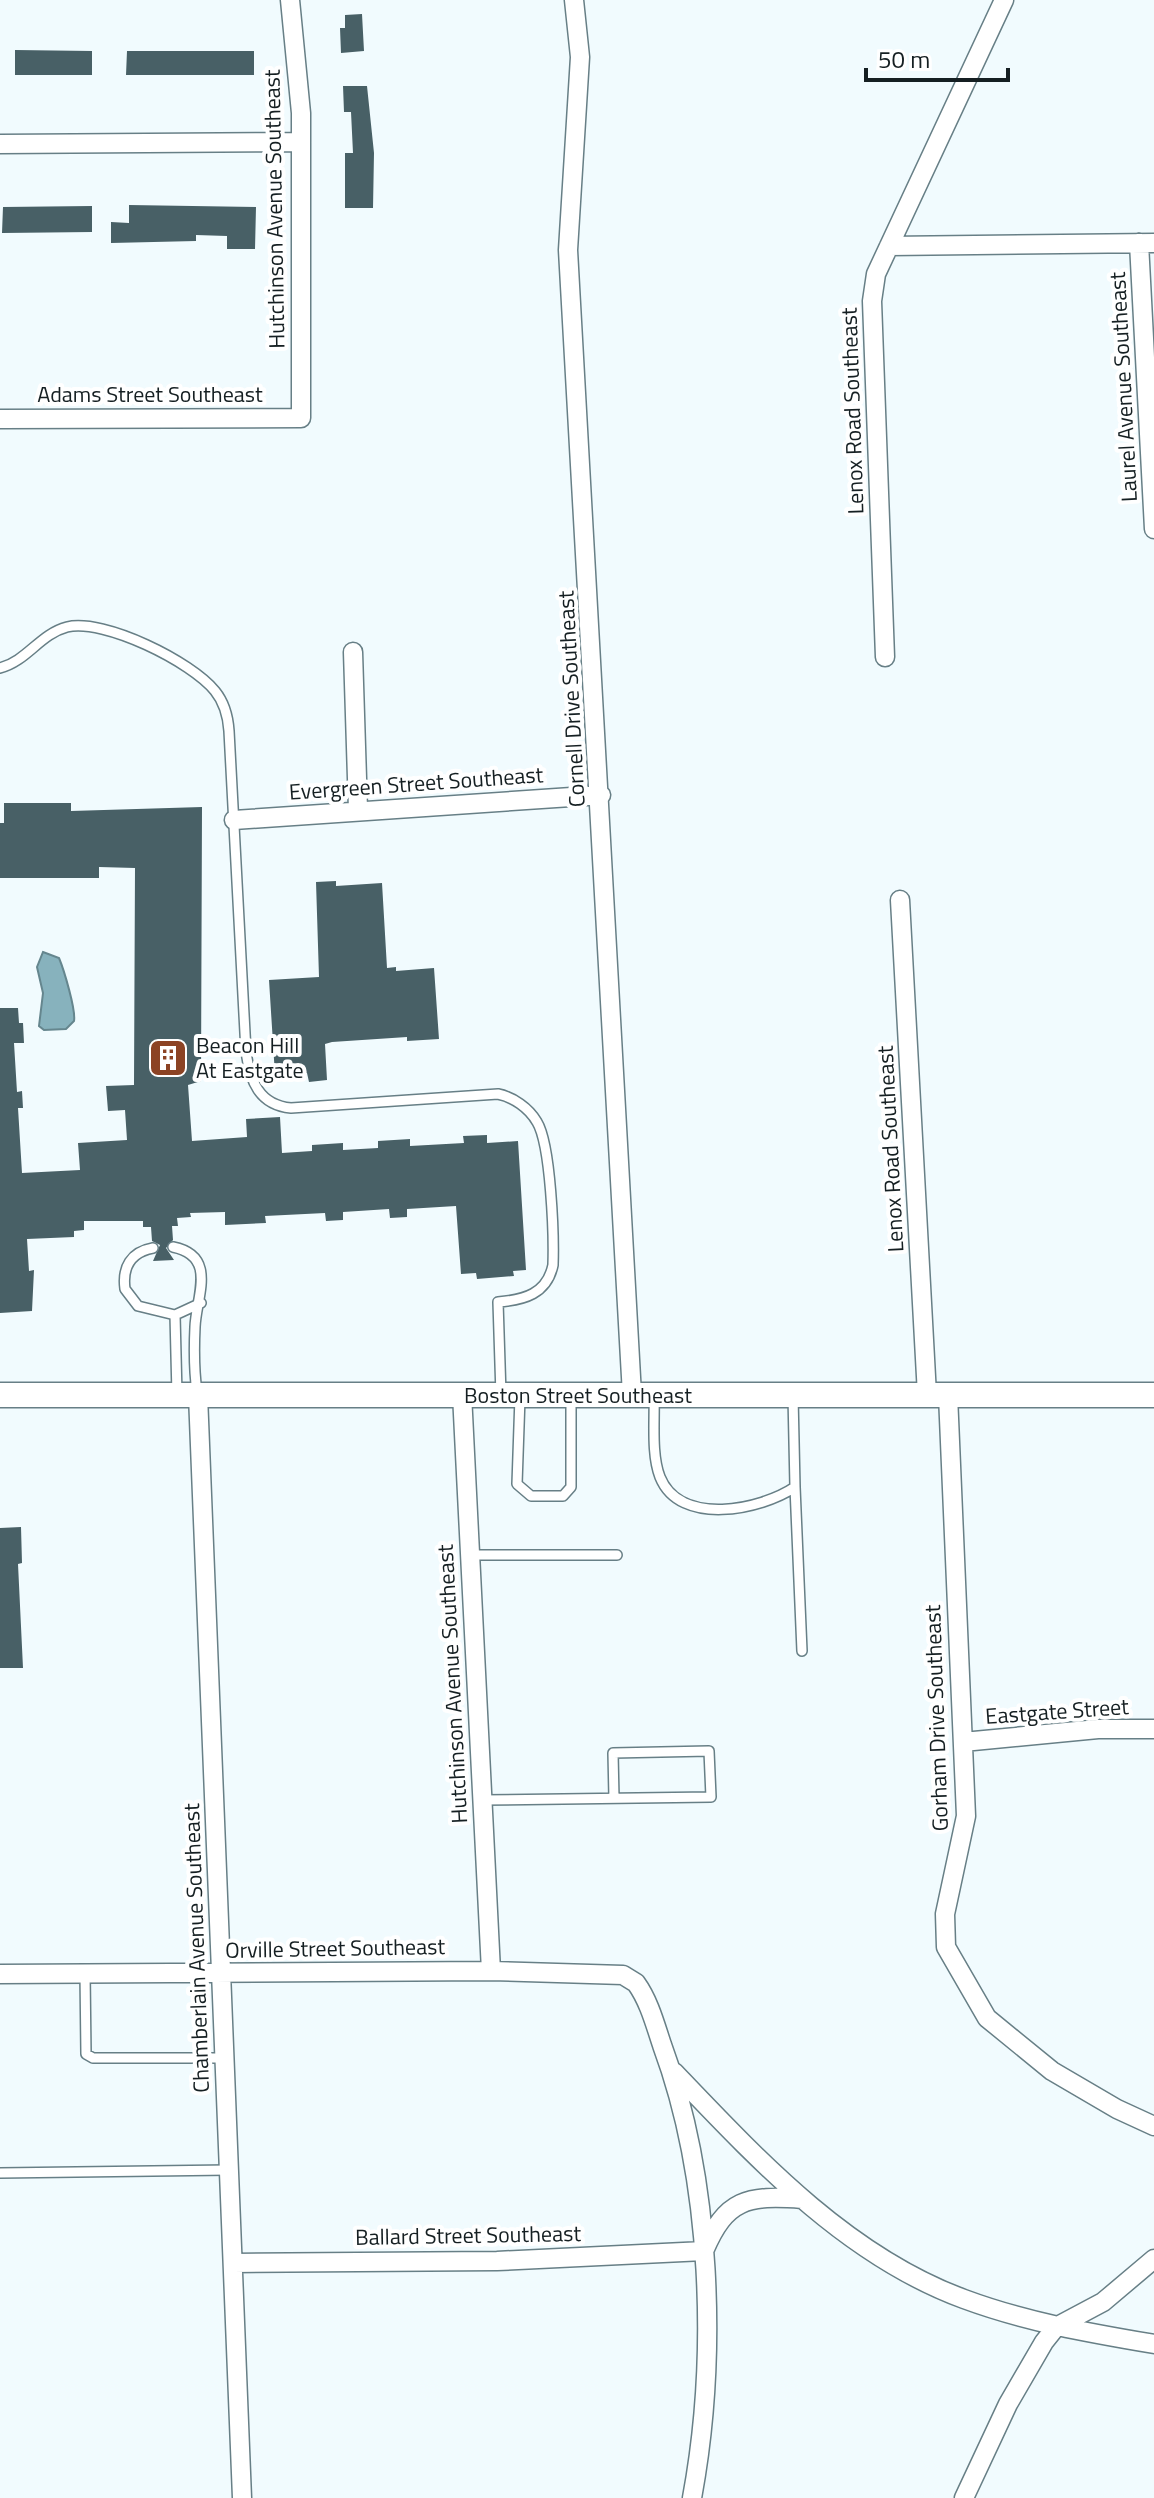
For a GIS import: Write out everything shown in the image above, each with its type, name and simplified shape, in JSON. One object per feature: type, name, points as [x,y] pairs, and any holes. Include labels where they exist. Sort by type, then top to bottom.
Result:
[{"type":"street","name":"Hutchinson Avenue Southeast","points":[[290,0],[301,142],[301,418]]},
{"type":"street","name":"Cornell Drive Southeast","points":[[574,0],[580,57],[568,250],[601,795],[643,1395]]},
{"type":"street","name":"Lenox Road Southeast","points":[[885,657],[871,330],[876,274],[1004,0]]},
{"type":"street","points":[[0,144],[301,142]]},
{"type":"street","points":[[889,246],[1146,243]]},
{"type":"street","name":"Laurel Avenue Southeast","points":[[1146,243],[1154,529]]},
{"type":"street","name":"Adams Street Southeast","points":[[0,419],[301,418]]},
{"type":"street","points":[[353,652],[358,810]]},
{"type":"street","name":"Evergreen Street Southeast","points":[[234,820],[601,795]]},
{"type":"street","name":"Lenox Road Southeast","points":[[900,900],[938,1395]]},
{"type":"street","name":"Hutchinson Avenue Southeast","points":[[462,1394],[491,1971]]},
{"type":"street","name":"Boston Street Southeast","points":[[0,1395],[1154,1395]]},
{"type":"street","name":"Chamberlain Avenue Southeast","points":[[188,1395],[221,1973],[242,2498]]},
{"type":"street","name":"Gorham Drive Southeast","points":[[938,1395],[966,1816],[963,1844],[945,1914],[946,1947],[987,2018],[1052,2071],[1117,2109],[1154,2126]]},
{"type":"street","name":"Eastgate Street","points":[[963,1742],[1098,1729],[1154,1729]]},
{"type":"street","name":"Orville Street Southeast","points":[[0,1974],[491,1971],[623,1975],[643,1992],[672,2070]]},
{"type":"street","points":[[672,2070],[802,2199],[914,2276],[964,2300],[1056,2327],[1154,2344]]},
{"type":"street","points":[[672,2070],[699,2203],[704,2251],[705,2392],[701,2447],[692,2498]]},
{"type":"street","points":[[704,2251],[714,2226],[729,2208],[756,2199],[802,2199]]},
{"type":"street","name":"Ballard Street Southeast","points":[[234,2263],[497,2261],[704,2251]]},
{"type":"street","points":[[964,2498],[1032,2359],[1056,2327],[1103,2302],[1154,2259]]},
{"type":"lane","points":[[0,668],[20,660],[50,633],[85,625],[110,630],[194,671],[214,690],[226,712],[246,1052],[253,1083],[262,1095],[277,1106],[291,1108],[498,1094],[521,1105],[539,1125],[545,1150],[553,1265],[547,1282],[534,1294],[498,1302],[517,1484],[531,1496],[563,1496],[571,1487],[571,1395]]},
{"type":"lane","points":[[173,1247],[187,1251],[198,1262],[202,1278],[188,1395]]},
{"type":"lane","points":[[153,1248],[137,1253],[128,1262],[125,1289],[138,1306],[175,1315],[201,1303]]},
{"type":"lane","points":[[175,1315],[188,1395]]},
{"type":"lane","points":[[643,1395],[659,1476],[667,1489],[679,1498],[699,1507],[752,1508],[774,1501],[795,1487]]},
{"type":"lane","points":[[793,1395],[802,1651]]},
{"type":"lane","points":[[470,1555],[617,1555]]},
{"type":"lane","points":[[482,1800],[711,1797],[709,1751],[613,1753],[614,1798]]},
{"type":"lane","points":[[85,1973],[86,2054],[93,2058],[225,2058]]},
{"type":"lane","points":[[0,2173],[229,2170]]},
{"type":"water","points":[[43,952],[59,958],[66,980],[74,1021],[66,1029],[44,1030],[39,1026],[43,993],[37,967]]},
{"type":"building","points":[[362,14],[364,51],[341,53],[340,28],[345,28],[345,15]]},
{"type":"building","points":[[15,50],[92,51],[92,75],[15,75]]},
{"type":"building","points":[[127,51],[254,51],[254,75],[126,75]]},
{"type":"building","points":[[343,86],[367,86],[374,153],[373,208],[345,208],[345,153],[353,153],[351,112],[344,112]]},
{"type":"building","points":[[129,205],[256,207],[255,249],[227,249],[227,236],[196,235],[196,241],[111,243],[111,222],[129,223]]},
{"type":"building","points":[[92,206],[92,232],[2,233],[3,207]]},
{"type":"building","name":"Beacon Hill At Eastgate","points":[[4,803],[71,803],[71,811],[202,807],[201,1081],[188,1085],[192,1141],[247,1137],[246,1119],[280,1117],[282,1153],[312,1151],[312,1145],[343,1143],[343,1150],[378,1148],[378,1141],[410,1139],[410,1146],[464,1143],[463,1136],[487,1135],[487,1143],[518,1141],[526,1270],[513,1271],[514,1276],[477,1279],[476,1273],[461,1274],[456,1206],[407,1209],[407,1217],[390,1218],[389,1209],[343,1212],[343,1220],[326,1221],[325,1213],[265,1216],[266,1223],[225,1225],[225,1212],[190,1213],[191,1217],[177,1218],[178,1226],[172,1226],[173,1240],[166,1248],[174,1260],[153,1261],[160,1245],[152,1241],[151,1227],[143,1227],[143,1221],[84,1221],[84,1230],[74,1231],[74,1237],[27,1239],[29,1271],[34,1270],[32,1311],[0,1313],[0,1008],[18,1008],[19,1023],[23,1023],[24,1043],[14,1043],[17,1092],[22,1091],[23,1108],[18,1108],[22,1173],[80,1170],[78,1143],[127,1140],[125,1110],[108,1111],[106,1086],[134,1085],[135,868],[99,867],[99,878],[0,878],[0,823],[4,823]]},
{"type":"building","points":[[336,881],[336,886],[382,883],[387,968],[396,967],[396,971],[434,968],[439,1039],[407,1041],[407,1037],[332,1042],[325,1044],[327,1080],[309,1082],[307,1073],[275,1075],[269,980],[319,977],[316,882]]},
{"type":"building","points":[[21,1527],[22,1563],[18,1564],[23,1668],[0,1668],[0,1528]]},
{"type":"place","name":"Beacon Hill At Eastgate","points":[[168,1058]]}]
